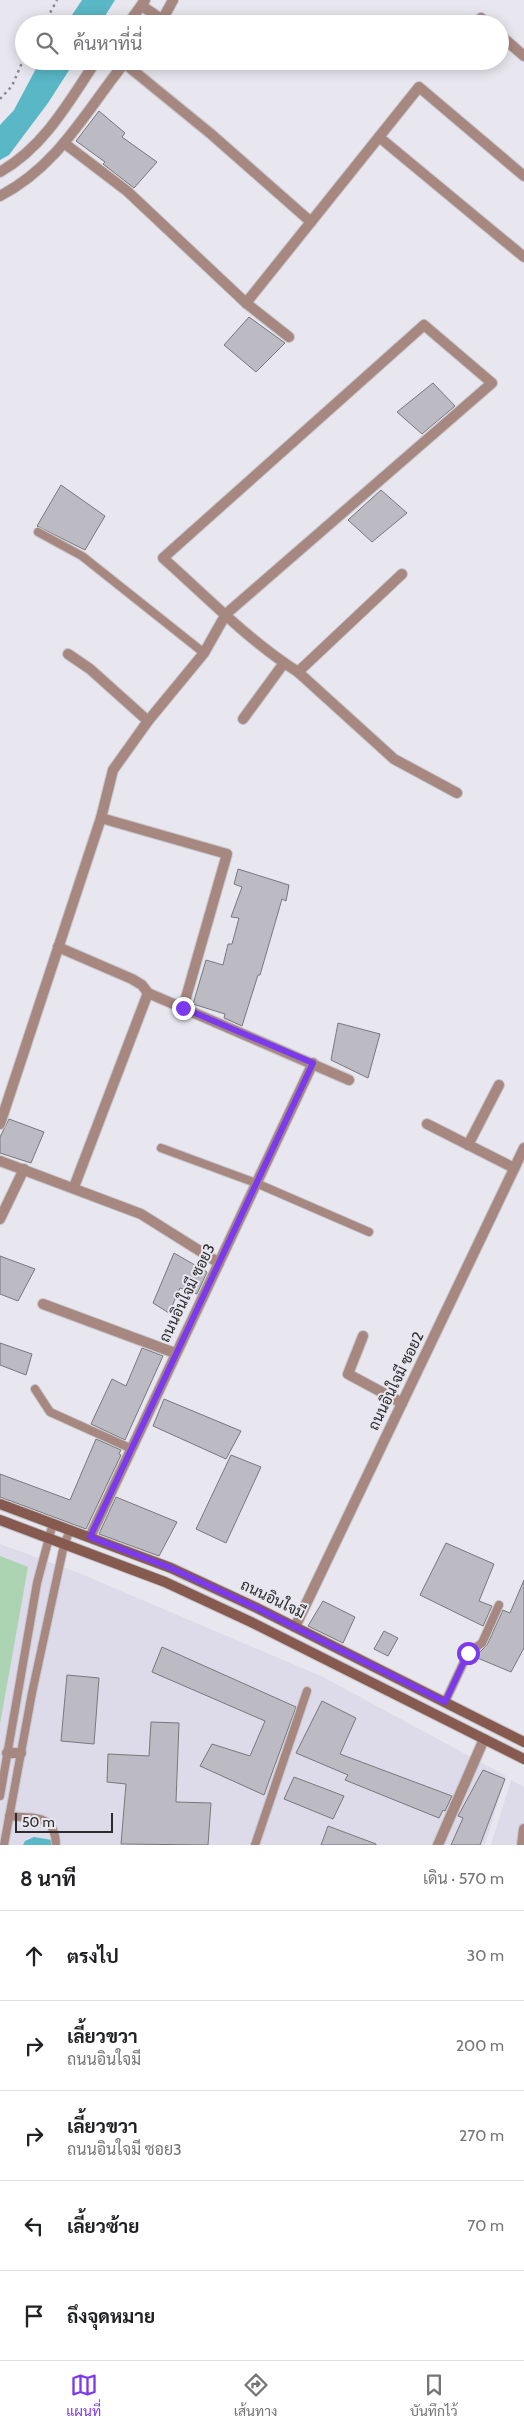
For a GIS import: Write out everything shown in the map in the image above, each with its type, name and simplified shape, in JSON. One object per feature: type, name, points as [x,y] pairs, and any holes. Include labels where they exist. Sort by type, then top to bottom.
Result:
[{"type":"main road","name":"ถนนอินใจมี","points":[[0,1504],[171,1568],[523,1740]]},
{"type":"main road","name":"ถนนอินใจมี","points":[[0,1520],[165,1582],[289,1641],[524,1759]]},
{"type":"main road","points":[[289,1641],[295,1627]]},
{"type":"main road","points":[[484,1739],[490,1725]]},
{"type":"street","points":[[166,15],[174,0]]},
{"type":"street","points":[[135,15],[144,3],[155,15]]},
{"type":"street","points":[[509,43],[524,56]]},
{"type":"street","points":[[0,172],[28,152],[50,129],[90,70]]},
{"type":"street","points":[[0,196],[35,174],[64,143],[119,70]]},
{"type":"street","points":[[135,70],[311,222]]},
{"type":"street","points":[[246,303],[419,87],[524,176]]},
{"type":"street","points":[[379,137],[524,257]]},
{"type":"street","points":[[64,143],[127,191],[246,303],[289,337]]},
{"type":"street","points":[[0,1124],[101,818],[114,770],[148,722],[204,653],[226,614],[492,383],[424,325],[163,558],[226,614],[284,663],[298,672],[394,759],[457,793]]},
{"type":"street","points":[[298,672],[402,574]]},
{"type":"street","points":[[68,654],[90,669],[148,722]]},
{"type":"street","points":[[243,719],[284,663]]},
{"type":"street","points":[[101,818],[227,854],[183,1008]]},
{"type":"street","points":[[58,947],[132,979],[142,985],[148,993],[349,1080]]},
{"type":"street","points":[[74,1187],[148,993]]},
{"type":"street","name":"ถนนอินใจมี ซอย3","points":[[90,1537],[313,1063]]},
{"type":"street","points":[[468,1144],[499,1085]]},
{"type":"street","points":[[427,1124],[514,1168]]},
{"type":"street","name":"ถนนอินใจมี ซอย2","points":[[295,1627],[524,1148]]},
{"type":"street","points":[[0,1161],[74,1187],[141,1214],[219,1262]]},
{"type":"street","points":[[0,1219],[24,1169]]},
{"type":"street","points":[[43,1304],[175,1353]]},
{"type":"street","points":[[363,1336],[348,1374],[402,1403]]},
{"type":"street","points":[[438,1845],[484,1739]]},
{"type":"street","points":[[7,1752],[21,1753]]},
{"type":"street","points":[[522,1845],[524,1829]]},
{"type":"lane","points":[[38,532],[82,556],[204,653]]},
{"type":"lane","points":[[162,1148],[256,1183],[368,1232]]},
{"type":"lane","points":[[35,1389],[50,1412],[132,1449]]},
{"type":"lane","points":[[0,1796],[36,1592],[53,1523]]},
{"type":"lane","points":[[4,1845],[64,1545],[70,1530]]},
{"type":"lane","points":[[445,1702],[468,1653],[482,1643],[499,1606]]},
{"type":"lane","points":[[255,1845],[308,1691]]},
{"type":"lane","points":[[9,1816],[37,1819],[51,1824],[56,1830],[56,1845]]},
{"type":"path","points":[[49,15],[58,0]]},
{"type":"path","points":[[0,100],[12,86],[19,70]]},
{"type":"shaded area","points":[[0,1544],[79,1573],[323,1677],[506,1776],[485,1845],[0,1845]]},
{"type":"shaded area","points":[[511,1780],[524,1787],[524,1845],[491,1845]]},
{"type":"green space","points":[[0,1556],[28,1567],[0,1724]]},
{"type":"water","points":[[82,0],[115,0],[106,15],[72,15]]},
{"type":"water","points":[[35,70],[69,70],[48,103],[9,155],[0,160],[0,125],[14,110]]},
{"type":"water","points":[[34,1837],[52,1840],[52,1845],[23,1845],[25,1841]]},
{"type":"building","points":[[99,111],[125,133],[122,137],[157,162],[134,188],[103,164],[105,162],[76,141]]},
{"type":"building","points":[[249,317],[285,343],[256,372],[224,345]]},
{"type":"building","points":[[433,383],[455,406],[422,434],[397,412]]},
{"type":"building","points":[[61,485],[105,516],[85,550],[37,526]]},
{"type":"building","points":[[381,490],[407,513],[372,542],[348,520]]},
{"type":"building","points":[[238,869],[289,885],[286,901],[282,899],[260,975],[258,975],[242,1026],[224,1018],[225,1014],[193,1004],[206,960],[223,965],[228,944],[232,944],[239,918],[231,917],[242,887],[234,884]]},
{"type":"building","points":[[338,1023],[380,1034],[368,1078],[331,1060]]},
{"type":"building","points":[[9,1119],[44,1132],[31,1163],[0,1153],[0,1137]]},
{"type":"building","points":[[174,1253],[207,1272],[197,1294],[180,1288],[169,1313],[153,1303]]},
{"type":"building","points":[[0,1256],[35,1269],[18,1301],[0,1294]]},
{"type":"building","points":[[0,1343],[32,1354],[26,1375],[0,1365]]},
{"type":"building","points":[[142,1348],[163,1356],[125,1440],[91,1424],[112,1379],[126,1386]]},
{"type":"building","points":[[164,1399],[241,1431],[226,1459],[153,1426]]},
{"type":"building","points":[[96,1439],[121,1450],[119,1454],[121,1455],[86,1529],[0,1497],[0,1474],[70,1500]]},
{"type":"building","points":[[231,1455],[261,1467],[226,1543],[196,1529]]},
{"type":"building","points":[[116,1497],[177,1522],[159,1556],[99,1534]]},
{"type":"building","points":[[446,1543],[494,1564],[479,1601],[492,1606],[483,1626],[420,1595]]},
{"type":"building","points":[[524,1580],[524,1648],[511,1672],[475,1657],[487,1645],[503,1610],[510,1613]]},
{"type":"building","points":[[323,1601],[355,1617],[343,1643],[308,1626]]},
{"type":"building","points":[[384,1631],[398,1638],[388,1656],[374,1649]]},
{"type":"building","points":[[162,1647],[296,1707],[264,1795],[200,1766],[212,1744],[250,1756],[265,1721],[152,1672]]},
{"type":"building","points":[[67,1675],[99,1678],[94,1744],[61,1741]]},
{"type":"building","points":[[322,1701],[356,1718],[340,1754],[452,1796],[445,1811],[443,1810],[439,1818],[345,1780],[348,1775],[296,1753]]},
{"type":"building","points":[[151,1722],[179,1723],[176,1802],[211,1803],[208,1845],[121,1844],[126,1784],[107,1782],[108,1754],[149,1756]]},
{"type":"building","points":[[483,1770],[505,1779],[480,1845],[451,1845],[463,1818],[458,1816]]},
{"type":"building","points":[[294,1777],[344,1796],[333,1819],[284,1799]]},
{"type":"building","points":[[328,1826],[376,1844],[376,1845],[321,1845]]},
{"type":"route","points":[[183,1008],[313,1063],[90,1537],[171,1568],[257,1608],[445,1702],[468,1653]]}]
